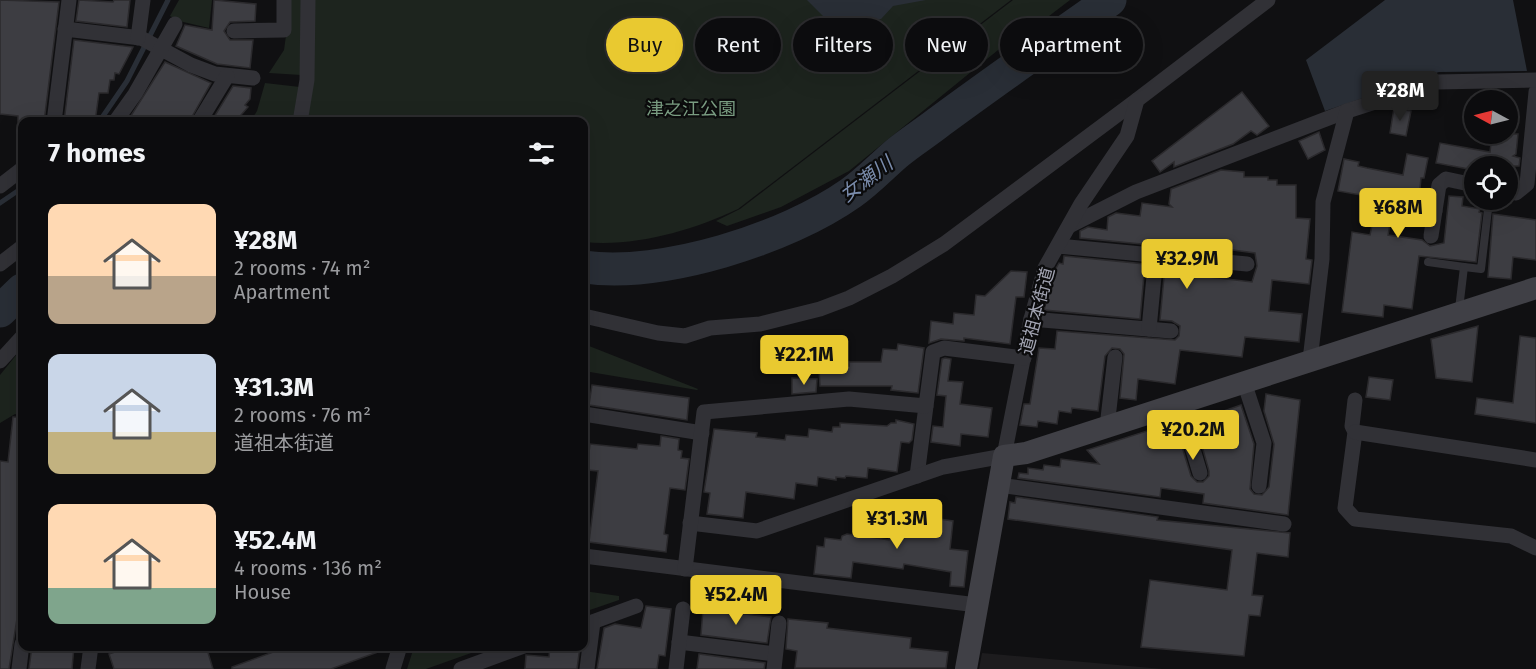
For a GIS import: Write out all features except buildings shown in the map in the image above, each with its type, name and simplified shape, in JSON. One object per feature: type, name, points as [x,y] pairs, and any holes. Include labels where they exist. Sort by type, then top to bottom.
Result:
[{"type":"street","points":[[55,117],[69,0]]},
{"type":"street","points":[[140,38],[143,0]]},
{"type":"street","points":[[234,31],[284,30],[284,0]]},
{"type":"street","points":[[301,117],[307,80],[309,0]]},
{"type":"street","points":[[588,317],[658,333],[685,336],[710,328],[760,324],[839,302],[892,276],[944,244],[1268,0]]},
{"type":"street","points":[[119,117],[135,94],[159,47],[175,24]]},
{"type":"street","points":[[65,29],[140,38],[215,75],[253,78]]},
{"type":"street","points":[[202,117],[227,76]]},
{"type":"street","points":[[1069,226],[1136,192],[1347,111],[1437,82],[1536,80]]},
{"type":"street","points":[[1518,191],[1527,184],[1536,92]]},
{"type":"street","name":"道祖本街道","points":[[966,669],[1004,456],[1031,319],[1045,268],[1127,136],[1137,100]]},
{"type":"street","points":[[1310,360],[1322,259],[1323,202],[1347,111]]},
{"type":"street","points":[[0,186],[18,172]]},
{"type":"street","points":[[1431,236],[1438,184],[1446,179],[1464,182]]},
{"type":"street","points":[[1415,208],[1435,211]]},
{"type":"street","points":[[1058,246],[1247,264]]},
{"type":"street","points":[[0,264],[18,250]]},
{"type":"street","points":[[1149,329],[1156,255]]},
{"type":"street","points":[[690,523],[757,531],[944,467],[1026,453],[1536,288]]},
{"type":"street","points":[[1031,319],[1171,331]]},
{"type":"street","points":[[0,361],[18,341]]},
{"type":"street","points":[[917,476],[933,352],[944,348],[1024,358]]},
{"type":"street","points":[[1107,427],[1115,357]]},
{"type":"street","points":[[1244,381],[1264,443],[1259,486]]},
{"type":"street","points":[[685,569],[704,412],[849,399],[926,406]]},
{"type":"street","points":[[1356,400],[1352,426],[1355,432],[1345,508],[1355,519],[1511,536],[1536,548]]},
{"type":"street","points":[[1179,403],[1200,473]]},
{"type":"street","points":[[588,416],[702,433]]},
{"type":"street","points":[[1355,432],[1536,460]]},
{"type":"street","points":[[999,485],[1284,524]]},
{"type":"street","points":[[588,557],[977,605]]},
{"type":"street","points":[[588,624],[636,606]]},
{"type":"street","points":[[676,669],[683,609]]},
{"type":"street","points":[[679,642],[775,662],[779,623]]},
{"type":"street","points":[[19,669],[21,651]]},
{"type":"street","points":[[88,669],[90,651]]},
{"type":"street","points":[[393,669],[398,651]]},
{"type":"street","points":[[462,669],[500,662],[516,651]]},
{"type":"street","points":[[587,651],[587,669]]},
{"type":"lane","points":[[1428,262],[1481,269],[1488,210]]},
{"type":"lane","points":[[1458,313],[1464,267]]},
{"type":"shaded area","points":[[807,0],[926,0],[893,6],[882,18],[825,18]]},
{"type":"shaded area","points":[[1385,0],[1513,0],[1527,71],[1439,72],[1325,111],[1306,60]]},
{"type":"shaded area","points":[[982,653],[1163,669],[979,669]]},
{"type":"green space","points":[[179,0],[212,0],[209,28],[179,21],[170,16]]},
{"type":"green space","points":[[291,0],[302,0],[301,75],[269,73],[284,50]]},
{"type":"green space","name":"津之江公園","points":[[312,0],[1011,0],[987,18],[905,18],[905,72],[917,72],[738,209],[662,236],[623,242],[588,242],[588,117],[307,117]]},
{"type":"green space","points":[[1013,0],[1070,0],[1046,18],[1000,18],[1000,48],[988,58],[988,19]]},
{"type":"green space","points":[[919,72],[971,72],[849,171],[781,207],[727,226],[716,221],[740,209]]},
{"type":"green space","points":[[265,83],[300,87],[295,117],[253,117]]},
{"type":"green space","points":[[588,346],[698,389],[588,372]]},
{"type":"green space","points":[[18,353],[18,414],[0,423],[0,375]]},
{"type":"green space","points":[[588,592],[619,596],[619,600],[588,611]]},
{"type":"green space","points":[[412,651],[477,651],[426,669],[407,669]]},
{"type":"waterway","points":[[102,117],[127,81],[168,0]]},
{"type":"waterway","name":"女瀬川","points":[[588,267],[615,269],[649,267],[686,261],[759,240],[793,226],[857,189],[912,142],[1110,0]]},
{"type":"waterway","points":[[0,203],[18,191]]},
{"type":"waterway","name":"女瀬川","points":[[0,311],[18,294]]}]
